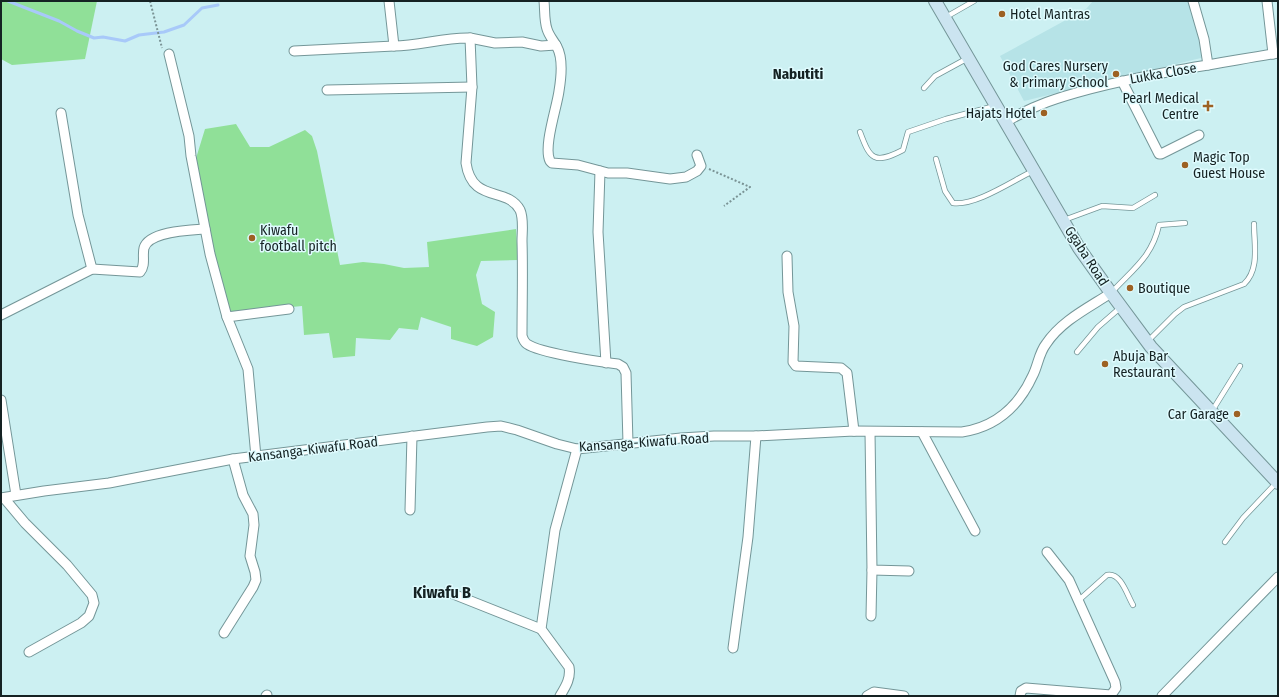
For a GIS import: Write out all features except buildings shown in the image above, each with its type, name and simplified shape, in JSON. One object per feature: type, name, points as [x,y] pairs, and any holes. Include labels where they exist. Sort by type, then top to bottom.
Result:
[{"type":"main road","name":"Ggaba Road","points":[[934,1],[1035,170],[1079,248],[1111,293],[1147,342],[1278,483]]},
{"type":"street","points":[[388,1],[394,46]]},
{"type":"street","points":[[544,1],[548,35],[556,45],[559,55],[560,90],[554,114],[548,158],[552,163],[578,165],[600,171],[670,179],[686,177],[697,171],[701,166],[697,155]]},
{"type":"street","points":[[1193,1],[1204,39],[1208,65]]},
{"type":"street","points":[[1267,1],[1276,54]]},
{"type":"street","points":[[294,51],[412,46],[461,38],[470,38],[495,43],[522,42],[541,46],[556,45]]},
{"type":"street","points":[[470,38],[472,87],[466,162],[468,175],[481,190],[516,204],[520,210],[522,218],[522,336],[524,342],[531,346],[564,355],[618,364],[623,367],[626,374],[628,443]]},
{"type":"street","points":[[169,54],[189,136],[191,156],[205,229],[227,317],[248,369],[256,457]]},
{"type":"street","name":"Lukka Close","points":[[1006,122],[1024,110],[1049,100],[1122,81],[1276,54]]},
{"type":"street","points":[[1122,81],[1159,154],[1199,135]]},
{"type":"street","points":[[327,90],[472,87]]},
{"type":"street","points":[[61,113],[78,215],[92,268]]},
{"type":"street","points":[[600,171],[598,239],[606,363]]},
{"type":"street","points":[[1,315],[92,268],[140,272],[143,267],[144,247],[152,239],[184,230],[205,229]]},
{"type":"street","points":[[787,256],[788,292],[794,326],[793,362],[796,366],[841,368],[847,373],[854,431]]},
{"type":"street","name":"Kansanga-Kiwafu Road","points":[[2,498],[109,483],[233,459],[500,426],[578,449],[681,438],[854,431],[962,432],[977,430],[1001,417],[1015,404],[1026,388],[1045,344],[1053,335],[1070,320],[1111,293]]},
{"type":"street","points":[[227,317],[289,309]]},
{"type":"street","points":[[1,400],[16,495]]},
{"type":"street","points":[[870,432],[872,570],[871,616]]},
{"type":"street","points":[[922,432],[975,531]]},
{"type":"street","points":[[410,510],[412,436]]},
{"type":"street","points":[[733,648],[748,537],[756,436]]},
{"type":"street","points":[[541,629],[555,530],[578,449]]},
{"type":"street","points":[[224,633],[256,580],[250,556],[254,524],[253,514],[243,496],[233,459]]},
{"type":"street","points":[[2,498],[67,565],[92,595],[94,603],[89,616],[81,623],[29,652]]},
{"type":"street","points":[[1020,696],[1021,691],[1026,688],[1111,695],[1115,694],[1115,682],[1069,580],[1047,552]]},
{"type":"street","points":[[872,570],[909,571]]},
{"type":"street","points":[[1162,696],[1278,577]]},
{"type":"street","points":[[448,592],[541,629],[569,666],[571,674],[560,696]]},
{"type":"street","points":[[867,696],[874,692],[904,696]]},
{"type":"lane","points":[[945,18],[974,1]]},
{"type":"lane","points":[[924,88],[935,76],[968,58]]},
{"type":"lane","points":[[860,132],[871,156],[877,158],[883,157],[903,150],[908,132],[946,119],[997,106]]},
{"type":"lane","points":[[936,159],[945,191],[953,203],[962,204],[979,198],[1035,170]]},
{"type":"lane","points":[[1064,220],[1102,206],[1133,208],[1156,195]]},
{"type":"lane","points":[[1111,293],[1153,247],[1159,224],[1185,223]]},
{"type":"lane","points":[[1147,342],[1184,307],[1244,284],[1249,280],[1255,267],[1254,224]]},
{"type":"lane","points":[[1077,352],[1098,326],[1121,306]]},
{"type":"lane","points":[[1212,411],[1240,366]]},
{"type":"lane","points":[[1225,542],[1243,518],[1278,483]]},
{"type":"lane","points":[[1078,601],[1107,575],[1112,574],[1117,576],[1133,605]]},
{"type":"path","points":[[701,166],[750,187],[724,206]]},
{"type":"shaded area","points":[[1093,1],[1194,1],[1205,39],[1201,58],[1024,101],[1000,56],[1086,9]]},
{"type":"green space","points":[[1,1],[97,1],[85,59],[12,65],[1,59]]},
{"type":"green space","points":[[236,124],[250,147],[269,147],[305,130],[312,136],[317,151],[340,265],[363,262],[404,268],[429,267],[427,242],[516,229],[518,260],[481,261],[476,275],[482,304],[495,312],[493,337],[477,346],[451,339],[451,327],[421,317],[418,330],[399,328],[390,340],[356,338],[355,356],[333,358],[329,333],[304,335],[302,306],[230,313],[193,168],[205,129]]},
{"type":"waterway","points":[[8,1],[59,21],[94,38],[103,37],[125,41],[139,35],[164,32],[184,25],[202,8],[218,5]]},
{"type":"place","name":"Hotel Mantras","points":[[1002,14]]},
{"type":"place","name":"God Cares Nursery & Primary School","points":[[1116,74]]},
{"type":"place","name":"Pearl Medical Centre","points":[[1208,106]]},
{"type":"place","name":"Hajats Hotel","points":[[1044,113]]},
{"type":"place","name":"Magic Top Guest House","points":[[1185,165]]},
{"type":"place","name":"Kiwafu football pitch","points":[[252,238]]},
{"type":"place","name":"Boutique","points":[[1130,288]]},
{"type":"place","name":"Abuja Bar Restaurant","points":[[1105,364]]},
{"type":"place","name":"Car Garage","points":[[1237,414]]},
{"type":"district","name":"Nabutiti","points":[[798,74]]},
{"type":"district","name":"Kiwafu B","points":[[442,592]]}]
